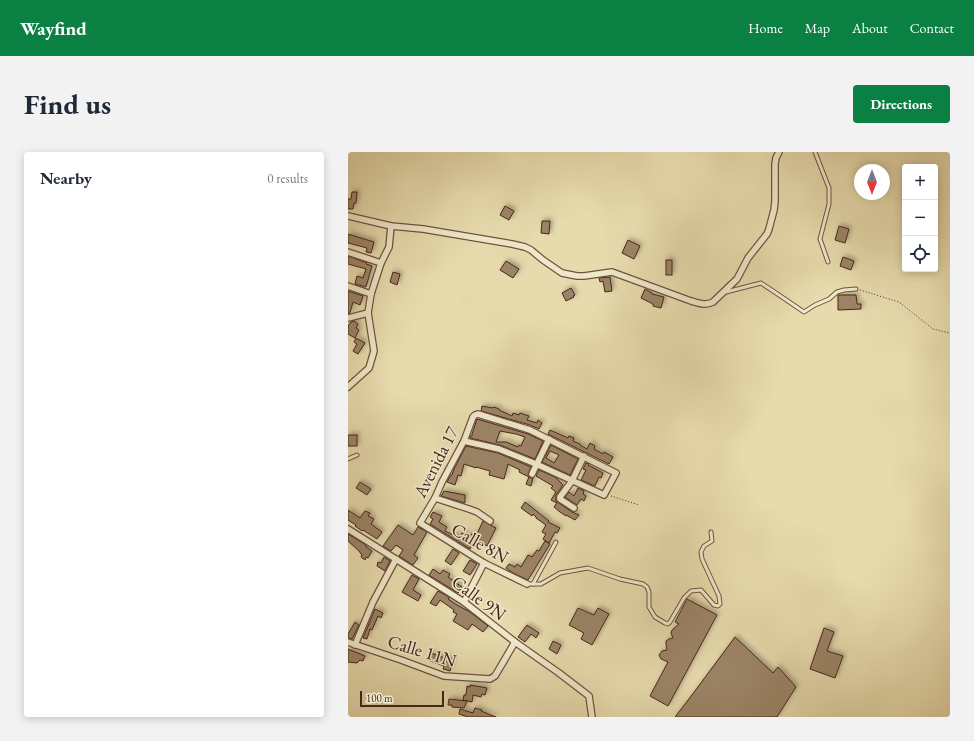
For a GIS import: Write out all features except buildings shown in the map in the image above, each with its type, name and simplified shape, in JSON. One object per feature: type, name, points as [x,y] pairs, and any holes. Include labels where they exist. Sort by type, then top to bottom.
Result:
[{"type":"street","points":[[348,216],[391,226],[423,229],[525,247],[562,272],[577,276],[584,276],[612,272],[705,305],[713,302],[737,279],[748,258],[767,234],[774,210],[774,164],[779,152]]},
{"type":"street","points":[[348,387],[369,368],[374,351],[368,313],[371,294],[381,263],[389,248],[391,226]]},
{"type":"street","points":[[348,252],[381,263]]},
{"type":"street","points":[[348,286],[371,294]]},
{"type":"street","points":[[348,318],[368,313]]},
{"type":"street","name":"Avenida 17","points":[[420,523],[435,498],[464,441],[475,415],[478,414],[514,424],[549,439]]},
{"type":"street","points":[[464,441],[498,449],[536,464],[604,495],[616,473],[549,439],[536,464],[532,474]]},
{"type":"street","points":[[574,508],[560,499],[560,497],[572,481],[584,456]]},
{"type":"street","points":[[435,498],[470,508],[490,521]]},
{"type":"street","name":"Calle 8N","points":[[420,523],[484,563],[530,584]]},
{"type":"street","name":"Calle 9N","points":[[348,529],[464,602],[515,642],[589,696],[592,717]]},
{"type":"street","points":[[355,645],[373,602],[396,559]]},
{"type":"street","points":[[464,602],[484,563]]},
{"type":"street","name":"Calle 11N","points":[[348,642],[444,676],[490,679],[495,676],[515,642]]},
{"type":"lane","points":[[815,152],[830,188],[829,204],[820,239],[828,262]]},
{"type":"lane","points":[[723,292],[761,283],[804,312],[829,299],[837,292],[856,289]]},
{"type":"lane","points":[[348,459],[357,455]]},
{"type":"lane","points":[[530,584],[541,584],[560,572],[588,568],[620,579],[643,584],[648,592],[649,608],[655,617],[668,624],[684,598],[691,591],[701,590],[714,605],[718,606],[720,604],[719,596],[702,559],[704,546],[712,541],[711,532]]},
{"type":"lane","points":[[530,584],[556,542]]},
{"type":"path","points":[[856,289],[899,302],[933,329],[950,333]]},
{"type":"path","points":[[604,495],[639,505]]}]
